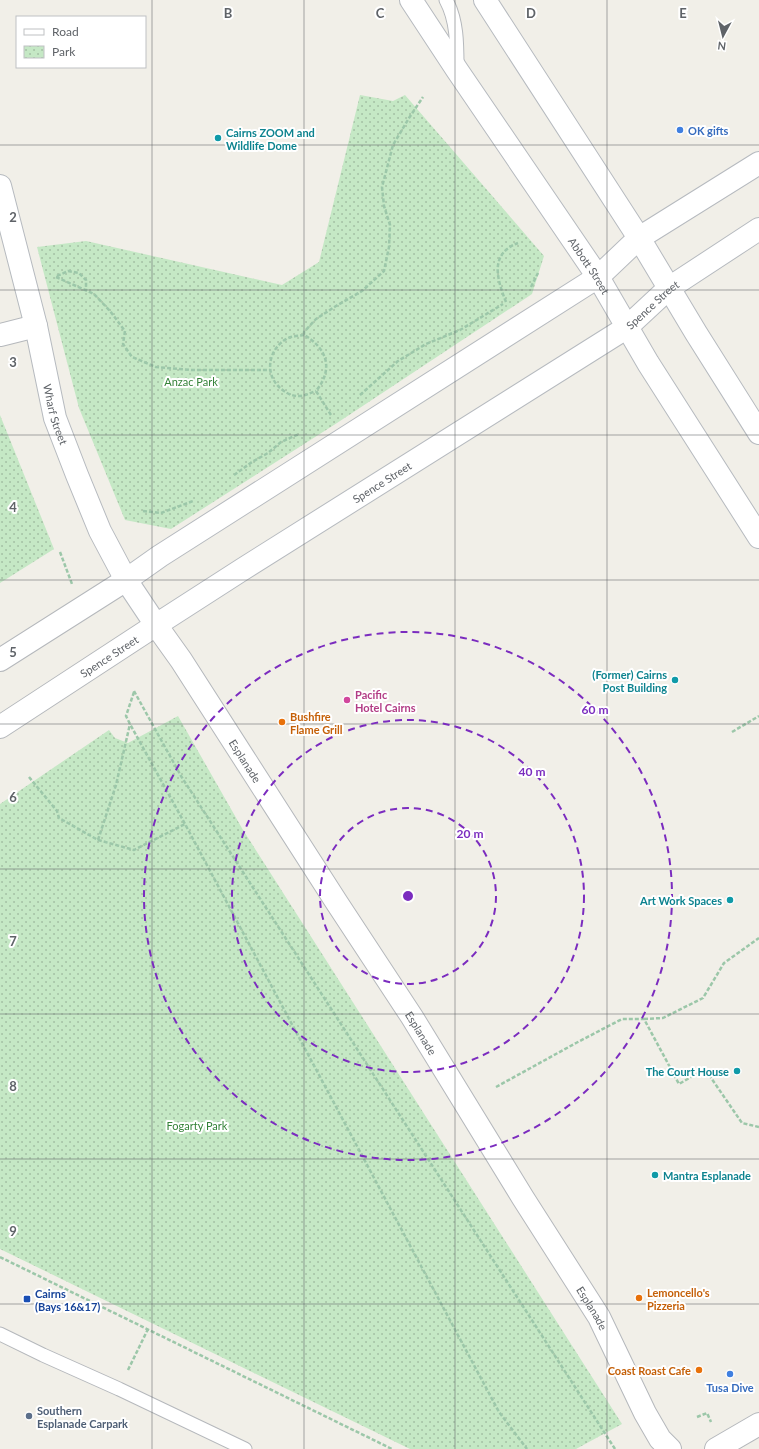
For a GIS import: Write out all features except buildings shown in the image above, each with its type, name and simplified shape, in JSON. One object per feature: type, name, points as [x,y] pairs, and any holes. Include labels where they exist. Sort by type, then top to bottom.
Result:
[{"type":"street","name":"Abbott Street","points":[[411,0],[598,277],[626,328],[759,537]]},
{"type":"street","points":[[485,0],[639,238],[696,333],[759,433]]},
{"type":"street","points":[[0,660],[126,580],[160,556],[598,277],[639,238],[759,163]]},
{"type":"street","name":"Wharf Street","points":[[0,186],[36,326],[55,418],[76,476],[100,532],[126,580],[156,625]]},
{"type":"street","name":"Spence Street","points":[[0,727],[225,581],[626,328],[669,288],[759,230]]},
{"type":"street","points":[[0,335],[36,326]]},
{"type":"street","name":"Esplanade","points":[[156,625],[181,660],[412,1017],[523,1198],[599,1318],[653,1429],[663,1443],[670,1449]]},
{"type":"street","points":[[716,1449],[759,1424]]},
{"type":"lane","points":[[446,0],[454,22],[457,50],[457,70]]},
{"type":"lane","points":[[0,1334],[245,1449]]},
{"type":"path","points":[[304,335],[304,332],[316,319],[362,291],[384,271],[389,247],[390,225],[384,206],[382,187],[393,145],[423,97]]},
{"type":"path","points":[[506,302],[497,270],[502,253],[511,246],[518,244]]},
{"type":"path","points":[[86,290],[86,280],[79,272],[68,271],[56,277],[94,294],[110,311],[125,331],[123,344],[132,357],[156,367],[191,370],[270,370]]},
{"type":"path","points":[[525,290],[532,286],[538,273]]},
{"type":"path","points":[[356,399],[398,361],[426,344],[460,330],[513,298]]},
{"type":"path","points":[[304,335],[313,340],[322,350],[326,362],[325,375],[322,384],[316,391],[307,395],[296,396],[278,387],[272,380],[270,370],[273,356],[278,345],[290,337],[304,335]]},
{"type":"path","points":[[316,391],[331,417],[338,413]]},
{"type":"path","points":[[233,476],[252,462],[268,453],[281,442],[303,433]]},
{"type":"path","points":[[143,511],[161,513],[198,499]]},
{"type":"path","points":[[60,552],[71,582],[86,604]]},
{"type":"path","points":[[527,1449],[499,1412],[185,824],[130,724],[126,716],[134,691],[181,776],[615,1449]]},
{"type":"path","points":[[732,732],[759,716]]},
{"type":"path","points":[[98,840],[116,785],[130,724]]},
{"type":"path","points":[[29,777],[57,811],[60,818],[98,840],[134,850],[185,824]]},
{"type":"path","points":[[496,1087],[622,1019],[663,1018],[703,998],[724,963],[759,938]]},
{"type":"path","points":[[644,1019],[679,1084],[705,1069],[742,1123],[759,1127]]},
{"type":"path","points":[[0,1257],[392,1449]]},
{"type":"path","points":[[119,1389],[148,1329]]},
{"type":"path","points":[[697,1417],[707,1413],[713,1427]]},
{"type":"green space","name":"Anzac Park","points":[[360,95],[393,101],[405,95],[544,256],[532,294],[337,423],[171,529],[125,520],[79,408],[37,247],[86,241],[282,285],[319,262]]},
{"type":"green space","points":[[0,415],[54,549],[0,583]]},
{"type":"green space","name":"Fogarty Park","points":[[178,716],[243,830],[622,1424],[576,1449],[410,1449],[0,1249],[0,804],[109,730],[115,738],[128,743]]},
{"type":"place","name":"OK gifts","points":[[680,130]]},
{"type":"place","name":"Cairns ZOOM and Wildlife Dome","points":[[218,138]]},
{"type":"place","name":"(Former) Cairns Post Building","points":[[675,680]]},
{"type":"place","name":"Pacific Hotel Cairns","points":[[347,700]]},
{"type":"place","name":"Bushfire Flame Grill","points":[[282,722]]},
{"type":"place","name":"Art Work Spaces","points":[[730,900]]},
{"type":"place","name":"The Court House","points":[[737,1071]]},
{"type":"place","name":"Mantra Esplanade","points":[[655,1175]]},
{"type":"place","name":"Lemoncello's Pizzeria","points":[[639,1298]]},
{"type":"place","name":"Cairns (Bays 16&17)","points":[[27,1299]]},
{"type":"place","name":"Coast Roast Cafe","points":[[699,1370]]},
{"type":"place","name":"Tusa Dive","points":[[730,1374]]},
{"type":"place","name":"Southern Esplanade Carpark","points":[[29,1416]]}]
